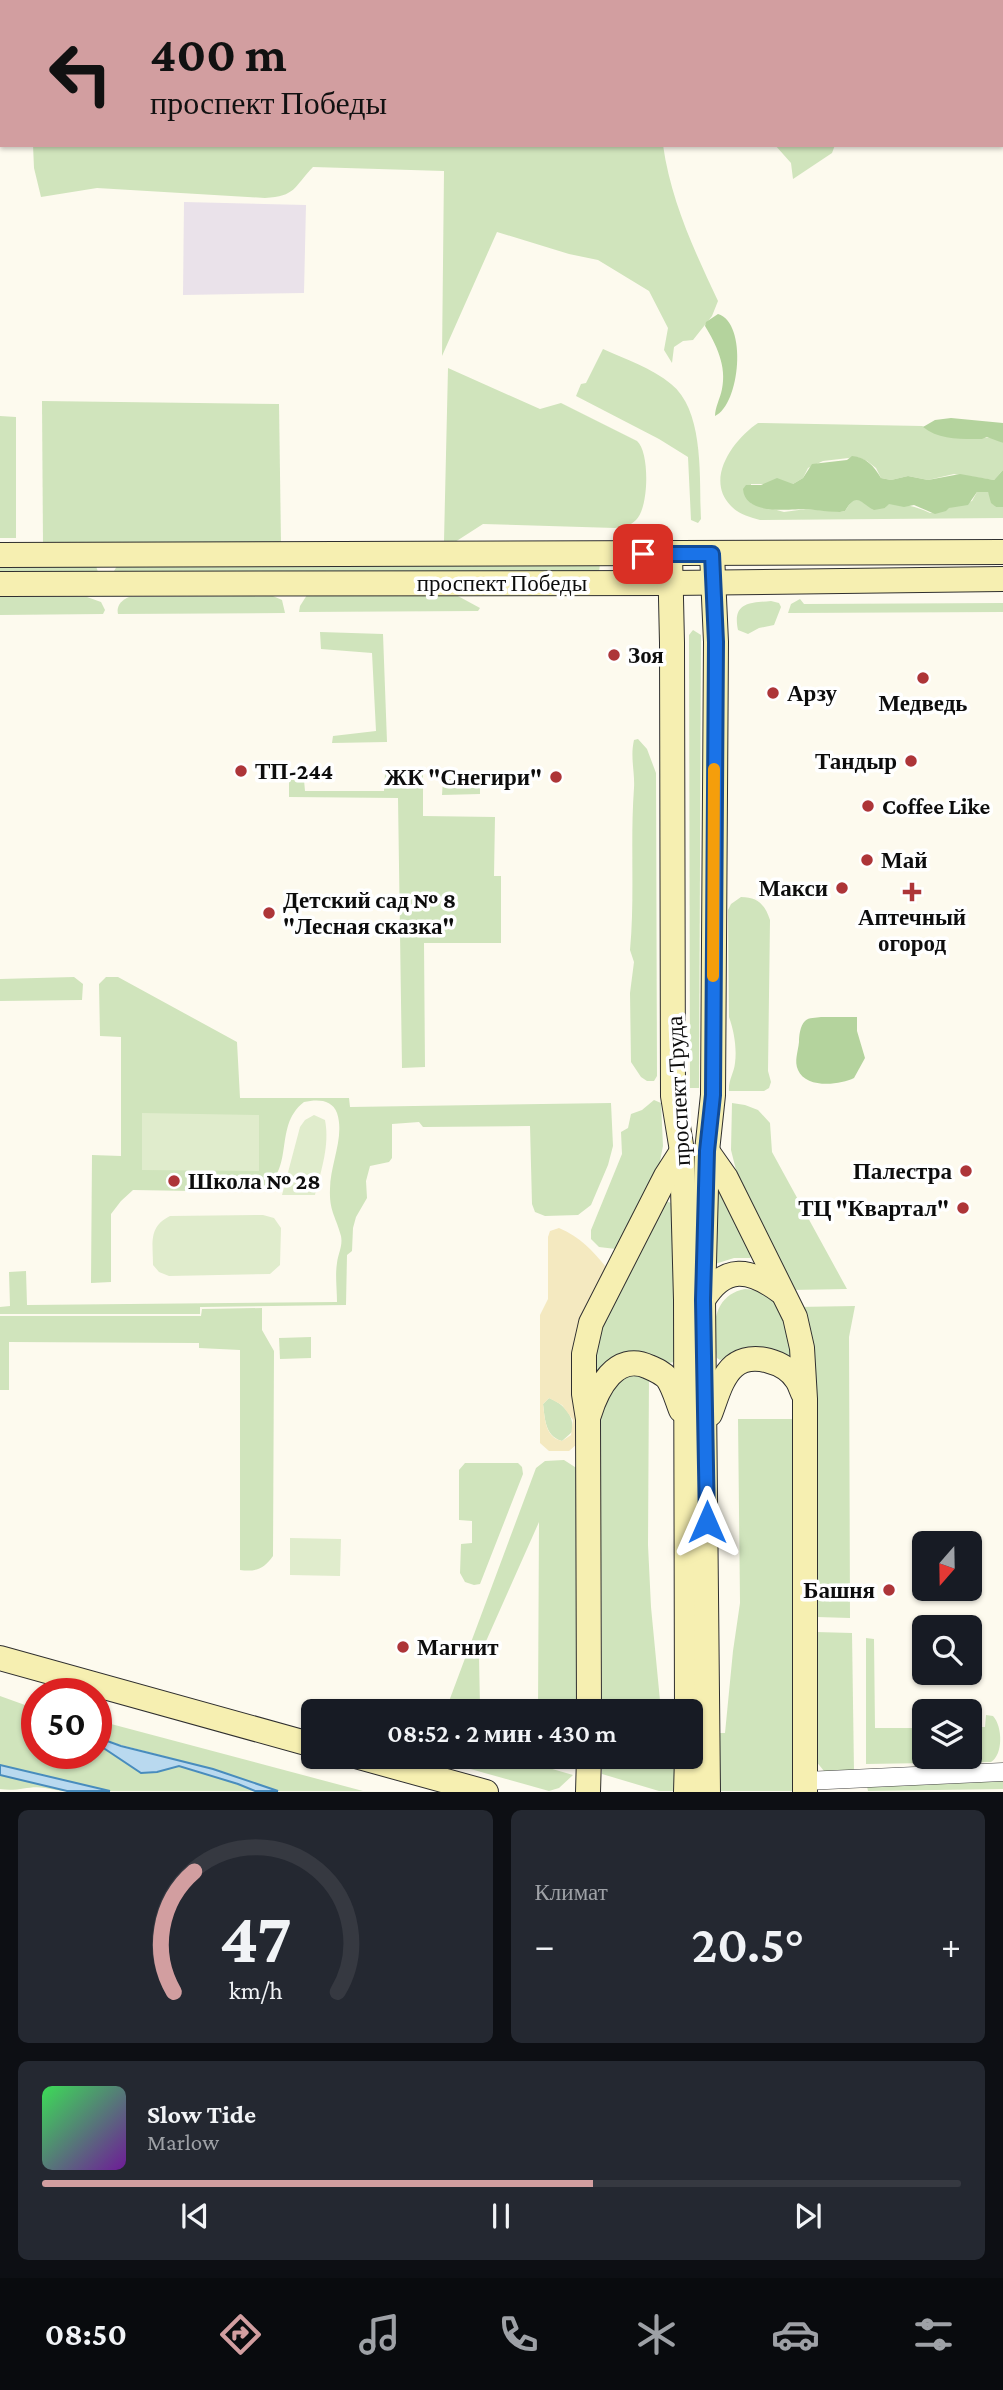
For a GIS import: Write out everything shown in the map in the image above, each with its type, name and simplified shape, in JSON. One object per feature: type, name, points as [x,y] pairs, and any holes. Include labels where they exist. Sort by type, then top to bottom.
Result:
[{"type":"main road","name":"проспект Победы","points":[[0,555],[1003,552]]},
{"type":"main road","name":"проспект Труда","points":[[670,554],[673,1096],[682,1151],[686,1300],[696,1424],[708,1791]]},
{"type":"main road","name":"проспект Труда","points":[[687,1699],[707,1151],[713,1095],[716,642],[712,554]]},
{"type":"main road","name":"проспект Победы","points":[[0,584],[671,583],[1003,579]]},
{"type":"main road","points":[[589,1699],[588,1419],[583,1354],[591,1323],[666,1176],[682,1151],[707,1151],[726,1178],[799,1332],[805,1399],[805,1786]]},
{"type":"main road","points":[[703,1300],[716,1282],[736,1274],[753,1275],[780,1291]]},
{"type":"main road","points":[[588,1419],[603,1381],[615,1370],[633,1363],[643,1363],[669,1380],[696,1424],[726,1375],[735,1365],[746,1360],[759,1359],[784,1367],[797,1379],[805,1399]]},
{"type":"main road","points":[[0,1658],[301,1742]]},
{"type":"main road","points":[[404,1769],[486,1791]]},
{"type":"main road","points":[[588,1791],[589,1769]]},
{"type":"main road","points":[[686,1791],[687,1769]]},
{"type":"street","points":[[805,1786],[1003,1772]]},
{"type":"shaded area","points":[[184,202],[306,205],[304,293],[183,295]]},
{"type":"green space","points":[[33,147],[663,147],[678,206],[718,301],[712,316],[693,340],[683,341],[674,347],[672,363],[664,350],[668,328],[649,291],[598,260],[497,232],[442,356],[444,171],[313,167],[289,193],[265,198],[97,188],[41,197],[34,168]]},
{"type":"green space","points":[[777,147],[834,147],[832,153],[793,179],[791,163]]},
{"type":"green space","points":[[718,314],[728,321],[734,332],[737,364],[730,397],[724,409],[715,416],[723,372],[717,348],[705,326],[706,322]]},
{"type":"green space","points":[[603,349],[655,373],[682,396],[690,411],[698,447],[701,519],[698,523],[691,520],[688,457],[576,396],[581,384],[586,383]]},
{"type":"green space","points":[[448,368],[540,409],[561,403],[637,441],[644,456],[646,480],[643,504],[636,520],[629,525],[615,528],[483,524],[455,542],[444,541]]},
{"type":"green space","points":[[42,401],[279,404],[281,543],[43,545]]},
{"type":"green space","points":[[0,416],[16,417],[16,538],[0,538]]},
{"type":"green space","points":[[951,418],[1003,423],[1003,443],[987,437],[943,437],[923,427],[935,420]]},
{"type":"green space","points":[[758,423],[922,426],[954,437],[992,437],[1003,443],[1003,470],[994,480],[954,474],[928,480],[908,476],[891,480],[881,478],[876,468],[857,457],[823,461],[808,468],[803,478],[793,484],[751,484],[751,503],[784,512],[806,509],[840,512],[845,511],[855,499],[885,508],[888,504],[904,505],[930,513],[972,501],[977,492],[988,492],[996,507],[1003,507],[1003,518],[760,520],[744,515],[734,509],[723,495],[721,472],[732,449]]},
{"type":"green space","points":[[852,456],[869,463],[881,478],[891,480],[908,476],[928,480],[960,474],[994,480],[1003,470],[1003,507],[996,507],[991,503],[988,492],[977,492],[968,505],[949,508],[935,514],[914,505],[904,507],[889,504],[885,508],[874,510],[859,500],[853,501],[845,511],[840,512],[779,510],[759,507],[746,498],[743,489],[746,485],[761,485],[777,478],[793,484],[803,478],[812,464],[847,460]]},
{"type":"green space","points":[[600,564],[599,572],[114,571],[117,566]]},
{"type":"green space","points":[[0,565],[96,566],[98,572],[0,576]]},
{"type":"green space","points":[[307,595],[456,595],[480,608],[478,611],[299,612]]},
{"type":"green space","points":[[273,596],[282,600],[285,613],[118,614],[120,603],[129,597]]},
{"type":"green space","points":[[0,597],[87,597],[101,602],[105,610],[103,614],[0,615]]},
{"type":"green space","points":[[800,599],[804,604],[1003,603],[1003,612],[788,613],[791,604]]},
{"type":"green space","points":[[771,601],[779,603],[781,607],[774,625],[748,634],[738,630],[740,609],[750,604]]},
{"type":"green space","points":[[693,630],[701,635],[699,1088],[690,1088],[689,635]]},
{"type":"green space","points":[[320,632],[383,634],[387,742],[332,743],[333,736],[376,731],[372,653],[321,649]]},
{"type":"green space","points":[[638,739],[647,749],[656,773],[657,1076],[654,1081],[641,1077],[631,1062],[630,993],[634,962],[630,950],[634,782],[632,752],[634,740]]},
{"type":"green space","points":[[423,771],[423,816],[495,817],[494,876],[501,876],[501,943],[424,943],[425,1067],[402,1068],[398,798],[289,797],[289,780],[304,780],[305,791],[384,791],[385,774]]},
{"type":"green space","points":[[443,779],[480,779],[480,794],[442,795]]},
{"type":"green space","points":[[741,897],[752,898],[760,903],[770,920],[768,1071],[771,1082],[769,1088],[764,1091],[729,1091],[736,1051],[729,1017],[728,910],[731,904]]},
{"type":"green space","points":[[74,977],[83,984],[82,1000],[0,1001],[0,979]]},
{"type":"green space","points":[[106,977],[118,977],[237,1042],[240,1098],[349,1098],[350,1107],[611,1103],[613,1146],[608,1165],[591,1205],[578,1215],[545,1216],[535,1212],[532,1204],[530,1126],[423,1127],[419,1122],[392,1124],[392,1158],[389,1162],[370,1166],[366,1181],[367,1198],[353,1228],[352,1251],[347,1255],[346,1305],[200,1307],[200,1314],[0,1314],[0,1307],[10,1306],[9,1272],[26,1271],[27,1305],[337,1302],[336,1268],[341,1240],[332,1209],[330,1189],[339,1122],[335,1108],[319,1100],[304,1102],[294,1113],[288,1125],[281,1164],[276,1175],[267,1185],[253,1192],[133,1190],[111,1214],[111,1282],[91,1283],[92,1155],[121,1156],[121,1037],[100,1036],[99,984]]},
{"type":"green space","points":[[857,1017],[857,1031],[865,1058],[854,1078],[832,1084],[816,1083],[802,1076],[798,1070],[796,1060],[802,1026],[808,1019]]},
{"type":"green space","points":[[654,1100],[661,1103],[663,1146],[658,1171],[616,1249],[599,1247],[591,1239],[591,1230],[622,1154],[621,1132],[628,1128],[631,1114],[642,1110]]},
{"type":"green space","points":[[732,1103],[758,1110],[770,1123],[772,1152],[847,1289],[791,1290],[739,1182],[731,1150]]},
{"type":"green space","points":[[142,1113],[259,1115],[259,1171],[142,1170]]},
{"type":"green space","points":[[314,1115],[325,1120],[326,1129],[324,1158],[315,1195],[282,1195],[300,1127]]},
{"type":"green space","points":[[717,1188],[752,1255],[750,1258],[734,1258],[715,1264]]},
{"type":"green space","points":[[666,1201],[671,1203],[674,1210],[675,1362],[596,1374],[594,1366],[601,1327]]},
{"type":"green space","points":[[263,1215],[274,1218],[281,1228],[280,1265],[270,1274],[169,1276],[159,1272],[153,1265],[153,1236],[158,1225],[170,1216]]},
{"type":"green space","points":[[745,1289],[759,1291],[778,1305],[788,1327],[797,1365],[738,1353],[720,1360],[717,1358],[714,1336],[716,1315],[726,1298]]},
{"type":"green space","points":[[855,1306],[849,1337],[850,1618],[817,1617],[797,1307]]},
{"type":"green space","points":[[262,1308],[262,1330],[274,1351],[273,1556],[259,1569],[240,1570],[240,1350],[199,1348],[199,1343],[9,1342],[9,1390],[0,1390],[0,1316],[201,1316],[202,1309]]},
{"type":"green space","points":[[311,1337],[311,1358],[280,1359],[279,1338]]},
{"type":"green space","points":[[617,1375],[649,1376],[648,1545],[660,1699],[602,1699],[600,1410]]},
{"type":"green space","points":[[549,1398],[564,1407],[572,1421],[572,1432],[562,1441],[552,1435],[547,1426],[543,1404]]},
{"type":"green space","points":[[738,1419],[793,1419],[793,1791],[659,1791],[602,1774],[602,1769],[703,1769],[703,1733],[725,1733],[740,1603]]},
{"type":"green space","points":[[564,1460],[578,1469],[577,1699],[538,1699],[539,1522],[479,1657],[480,1699],[450,1699],[536,1468],[545,1461]]},
{"type":"green space","points":[[465,1463],[518,1463],[523,1474],[480,1584],[474,1585],[465,1582],[460,1573],[461,1544],[472,1543],[472,1521],[459,1520],[459,1470]]},
{"type":"green space","points":[[290,1538],[341,1539],[340,1576],[290,1575]]},
{"type":"green space","points":[[816,1632],[852,1633],[854,1772],[824,1771],[815,1760]]},
{"type":"green space","points":[[866,1638],[874,1639],[875,1728],[912,1728],[912,1763],[866,1764]]},
{"type":"green space","points":[[0,1696],[21,1704],[21,1769],[112,1769],[112,1754],[141,1773],[179,1766],[255,1791],[110,1791],[0,1765]]},
{"type":"green space","points":[[986,1715],[993,1716],[999,1727],[1000,1747],[991,1762],[982,1762],[982,1727],[985,1727]]},
{"type":"green space","points":[[112,1724],[363,1791],[278,1791],[213,1769],[112,1743]]},
{"type":"green space","points":[[470,1769],[552,1769],[573,1775],[559,1788],[549,1791]]},
{"type":"green space","points":[[0,1775],[67,1791],[39,1787],[0,1789]]},
{"type":"green space","points":[[1003,1776],[1003,1789],[868,1791],[866,1782]]},
{"type":"sand","points":[[559,1228],[573,1236],[591,1250],[606,1267],[577,1444],[569,1451],[549,1451],[540,1443],[540,1315],[548,1299],[550,1231]],"holes":[[[549,1398],[562,1405],[573,1420],[571,1435],[562,1441],[552,1436],[549,1431],[543,1404]]]},
{"type":"water","points":[[112,1743],[213,1769],[278,1791],[255,1791],[179,1766],[141,1773],[112,1754]]},
{"type":"water","points":[[0,1765],[110,1791],[67,1791],[0,1775]]},
{"type":"slow traffic","points":[[713,976],[714,769]]},
{"type":"place","name":"Зоя","points":[[614,655]]},
{"type":"place","name":"Медведь","points":[[923,678]]},
{"type":"place","name":"Арзу","points":[[773,693]]},
{"type":"place","name":"Тандыр","points":[[911,761]]},
{"type":"place","name":"ТП-244","points":[[241,771]]},
{"type":"place","name":"ЖК \"Снегири\"","points":[[556,777]]},
{"type":"place","name":"Coffee Like","points":[[868,806]]},
{"type":"place","name":"Май","points":[[867,860]]},
{"type":"place","name":"Макси","points":[[842,888]]},
{"type":"place","name":"Аптечный огород","points":[[912,892]]},
{"type":"place","name":"Детский сад № 8 \"Лесная сказка\"","points":[[269,913]]},
{"type":"place","name":"Палестра","points":[[966,1171]]},
{"type":"place","name":"Школа № 28","points":[[174,1181]]},
{"type":"place","name":"ТЦ \"Квартал\"","points":[[963,1208]]},
{"type":"place","name":"Башня","points":[[889,1590]]},
{"type":"place","name":"Магнит","points":[[403,1647]]},
{"type":"route","points":[[643,554],[712,554],[716,642],[713,1095],[707,1151],[703,1300],[707,1522]]}]
